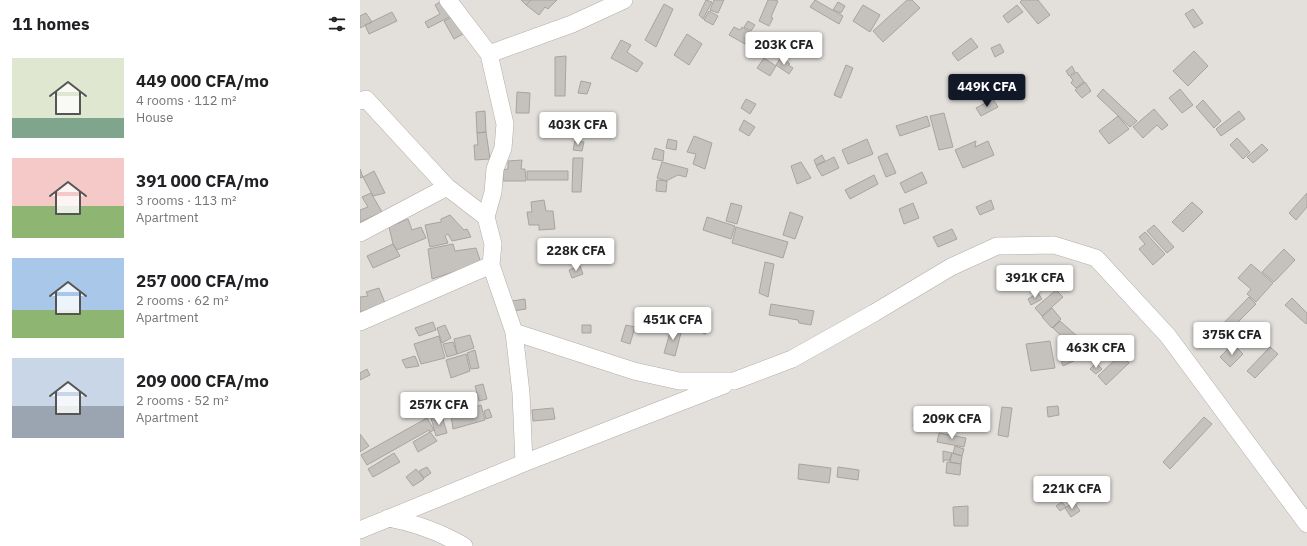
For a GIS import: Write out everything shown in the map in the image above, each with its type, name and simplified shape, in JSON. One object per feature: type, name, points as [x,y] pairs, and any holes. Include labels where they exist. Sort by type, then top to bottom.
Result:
[{"type":"street","points":[[448,0],[489,54],[505,124],[503,148],[495,169],[493,192],[486,217],[493,244],[491,265],[514,332],[521,393],[524,463]]},
{"type":"street","points":[[489,54],[572,24],[624,0]]},
{"type":"street","points":[[360,101],[366,99],[447,187],[486,217]]},
{"type":"street","points":[[360,233],[447,187]]},
{"type":"street","points":[[360,530],[524,463],[792,358],[874,313],[951,267],[998,246],[1054,245],[1096,258],[1168,336],[1307,524]]},
{"type":"street","points":[[360,322],[491,265]]},
{"type":"street","points":[[514,332],[642,373],[679,381],[734,381]]},
{"type":"street","points":[[388,518],[404,521],[434,531],[464,546]]},
{"type":"building","points":[[443,0],[451,16],[428,28],[425,22],[440,14],[435,5]]},
{"type":"building","points":[[521,0],[531,0],[526,5]]},
{"type":"building","points":[[531,0],[557,0],[548,9],[545,7],[539,15],[526,5]]},
{"type":"building","points":[[706,0],[712,2],[703,19],[699,15]]},
{"type":"building","points":[[714,0],[724,0],[718,13],[710,10]]},
{"type":"building","points":[[768,0],[778,1],[769,26],[759,21]]},
{"type":"building","points":[[815,0],[843,16],[839,24],[810,7]]},
{"type":"building","points":[[907,0],[912,0],[920,8],[883,42],[873,31]]},
{"type":"building","points":[[1022,0],[1038,0],[1050,15],[1038,24],[1020,2]]},
{"type":"building","points":[[838,2],[845,6],[841,13],[833,10]]},
{"type":"building","points":[[664,4],[673,9],[656,47],[645,40]]},
{"type":"building","points":[[863,5],[880,15],[870,32],[853,21]]},
{"type":"building","points":[[1017,5],[1023,12],[1008,23],[1003,16]]},
{"type":"building","points":[[1193,9],[1203,23],[1194,28],[1185,14]]},
{"type":"building","points":[[709,11],[718,16],[713,25],[704,20]]},
{"type":"building","points":[[392,12],[397,21],[369,34],[365,25]]},
{"type":"building","points":[[366,13],[372,22],[360,28],[360,16]]},
{"type":"building","points":[[454,16],[463,34],[454,39],[444,21]]},
{"type":"building","points":[[748,21],[755,25],[751,31],[744,27]]},
{"type":"building","points":[[734,27],[740,30],[742,27],[751,33],[745,44],[729,35]]},
{"type":"building","points":[[687,34],[702,44],[689,65],[674,55]]},
{"type":"building","points":[[971,38],[978,47],[958,61],[952,53]]},
{"type":"building","points":[[621,40],[631,45],[627,52],[643,63],[637,72],[611,58]]},
{"type":"building","points":[[1000,44],[1004,52],[995,57],[991,48]]},
{"type":"building","points":[[1194,51],[1208,66],[1188,86],[1173,71]]},
{"type":"building","points":[[566,56],[565,96],[555,96],[555,57]]},
{"type":"building","points":[[781,57],[793,68],[789,74],[776,65]]},
{"type":"building","points":[[764,58],[776,66],[770,76],[757,68]]},
{"type":"building","points":[[846,65],[853,68],[841,98],[834,95]]},
{"type":"building","points":[[1072,66],[1075,72],[1069,76],[1066,71]]},
{"type":"building","points":[[1077,72],[1084,82],[1076,88],[1071,83],[1073,80],[1070,77]]},
{"type":"building","points":[[581,81],[591,83],[587,94],[578,93]]},
{"type":"building","points":[[1085,82],[1091,91],[1082,98],[1075,90]]},
{"type":"building","points":[[1103,89],[1137,121],[1130,127],[1097,96]]},
{"type":"building","points":[[1180,89],[1193,105],[1182,113],[1169,98]]},
{"type":"building","points":[[517,92],[530,93],[529,113],[516,113]]},
{"type":"building","points":[[746,99],[756,104],[750,114],[741,108]]},
{"type":"building","points":[[993,99],[998,107],[981,116],[976,108]]},
{"type":"building","points":[[1203,100],[1221,121],[1214,128],[1196,107]]},
{"type":"building","points":[[1154,109],[1168,125],[1162,130],[1157,125],[1143,138],[1133,127]]},
{"type":"building","points":[[485,111],[486,132],[477,133],[476,112]]},
{"type":"building","points":[[1239,111],[1245,119],[1221,136],[1216,129]]},
{"type":"building","points":[[944,113],[953,147],[939,150],[930,116]]},
{"type":"building","points":[[927,116],[930,126],[900,136],[896,126]]},
{"type":"building","points":[[1118,116],[1129,129],[1109,144],[1099,131]]},
{"type":"building","points":[[744,120],[755,127],[749,136],[739,130]]},
{"type":"building","points":[[486,132],[490,159],[475,160],[474,145],[478,145],[477,133]]},
{"type":"building","points":[[694,136],[712,143],[705,169],[693,164],[696,154],[687,152]]},
{"type":"building","points":[[1237,138],[1250,152],[1243,159],[1230,145]]},
{"type":"building","points":[[668,139],[677,141],[676,150],[666,148]]},
{"type":"building","points":[[867,139],[873,154],[848,164],[842,150]]},
{"type":"building","points":[[575,141],[584,142],[582,151],[573,150]]},
{"type":"building","points":[[976,141],[975,147],[988,141],[994,155],[963,168],[955,150]]},
{"type":"building","points":[[1262,144],[1268,150],[1253,163],[1247,157]]},
{"type":"building","points":[[655,148],[664,151],[663,161],[652,159]]},
{"type":"building","points":[[887,153],[896,173],[886,177],[878,157]]},
{"type":"building","points":[[822,155],[825,161],[816,165],[814,160]]},
{"type":"building","points":[[834,157],[839,168],[822,176],[816,166]]},
{"type":"building","points":[[573,158],[583,158],[581,192],[572,192]]},
{"type":"building","points":[[522,160],[521,169],[525,169],[526,181],[503,181],[503,170],[508,169],[508,161]]},
{"type":"building","points":[[662,162],[688,169],[686,177],[678,175],[666,181],[657,178]]},
{"type":"building","points":[[801,162],[811,178],[797,184],[791,166]]},
{"type":"building","points":[[360,169],[363,177],[360,178]]},
{"type":"building","points":[[374,171],[385,193],[373,196],[363,177]]},
{"type":"building","points":[[527,171],[568,171],[568,180],[527,180]]},
{"type":"building","points":[[922,172],[927,183],[905,193],[900,183]]},
{"type":"building","points":[[874,175],[878,184],[850,199],[845,190]]},
{"type":"building","points":[[657,180],[667,181],[666,192],[656,191]]},
{"type":"building","points":[[371,193],[382,212],[360,222],[360,210],[368,207],[362,197]]},
{"type":"building","points":[[1307,193],[1307,207],[1296,220],[1289,213]]},
{"type":"building","points":[[544,200],[546,211],[553,211],[555,229],[539,230],[539,225],[529,225],[527,212],[532,212],[531,202]]},
{"type":"building","points":[[991,200],[994,209],[980,215],[976,207]]},
{"type":"building","points":[[1192,202],[1203,212],[1183,232],[1172,222]]},
{"type":"building","points":[[731,203],[742,206],[737,224],[726,221]]},
{"type":"building","points":[[913,203],[919,218],[904,224],[899,209]]},
{"type":"building","points":[[790,212],[803,217],[795,239],[783,235]]},
{"type":"building","points":[[450,215],[464,230],[467,229],[471,237],[452,241],[448,234],[445,236],[448,243],[430,247],[425,225],[441,222],[441,219]]},
{"type":"building","points":[[707,217],[735,226],[731,239],[703,230]]},
{"type":"building","points":[[408,219],[412,230],[421,227],[426,238],[397,250],[393,244],[389,227]]},
{"type":"building","points":[[1154,225],[1174,247],[1167,253],[1147,231]]},
{"type":"building","points":[[736,227],[788,242],[783,258],[732,243]]},
{"type":"building","points":[[952,229],[957,239],[938,247],[933,237]]},
{"type":"building","points":[[1145,232],[1165,254],[1153,265],[1139,249],[1145,244],[1139,237]]},
{"type":"building","points":[[393,244],[400,256],[373,268],[367,256]]},
{"type":"building","points":[[453,244],[455,251],[476,248],[481,263],[432,279],[428,249]]},
{"type":"building","points":[[1284,249],[1295,260],[1274,282],[1262,272]]},
{"type":"building","points":[[765,262],[774,264],[768,297],[759,293]]},
{"type":"building","points":[[1251,264],[1273,283],[1256,302],[1247,294],[1251,289],[1238,278]]},
{"type":"building","points":[[580,266],[583,274],[572,278],[569,270]]},
{"type":"building","points":[[379,288],[385,303],[360,312],[360,297],[368,296],[366,292]]},
{"type":"building","points":[[1056,290],[1063,297],[1042,316],[1035,308]]},
{"type":"building","points":[[1038,293],[1042,299],[1031,305],[1028,299]]},
{"type":"building","points":[[1249,297],[1256,304],[1220,340],[1213,334]]},
{"type":"building","points":[[1292,298],[1307,313],[1306,324],[1285,305]]},
{"type":"building","points":[[525,299],[526,309],[513,311],[512,301]]},
{"type":"building","points":[[771,304],[814,311],[811,325],[799,323],[798,320],[769,315]]},
{"type":"building","points":[[1052,308],[1061,319],[1052,328],[1042,317]]},
{"type":"building","points":[[675,314],[686,317],[683,327],[672,324]]},
{"type":"building","points":[[691,317],[709,326],[705,334],[687,325]]},
{"type":"building","points":[[1060,321],[1078,337],[1071,345],[1053,328]]},
{"type":"building","points":[[433,322],[436,330],[419,336],[415,328]]},
{"type":"building","points":[[445,325],[451,338],[442,343],[437,328]]},
{"type":"building","points":[[582,325],[591,325],[591,333],[582,333]]},
{"type":"building","points":[[626,325],[635,327],[630,344],[621,341]]},
{"type":"building","points":[[672,326],[682,329],[675,356],[664,353]]},
{"type":"building","points":[[1251,328],[1257,335],[1250,342],[1244,335]]},
{"type":"building","points":[[470,335],[474,348],[457,354],[454,339]]},
{"type":"building","points":[[439,336],[445,358],[421,364],[414,344]]},
{"type":"building","points":[[1050,341],[1055,368],[1031,371],[1026,344]]},
{"type":"building","points":[[453,342],[457,354],[447,357],[443,344]]},
{"type":"building","points":[[1233,344],[1243,354],[1230,367],[1220,357]]},
{"type":"building","points":[[1270,347],[1278,354],[1255,378],[1247,371]]},
{"type":"building","points":[[475,350],[479,368],[471,369],[467,353]]},
{"type":"building","points":[[1073,352],[1080,358],[1063,366],[1060,358]]},
{"type":"building","points":[[466,354],[470,371],[451,378],[446,360]]},
{"type":"building","points":[[1121,354],[1129,363],[1106,385],[1098,376]]},
{"type":"building","points":[[415,356],[419,366],[406,368],[402,360]]},
{"type":"building","points":[[1096,363],[1102,369],[1096,374],[1090,369]]},
{"type":"building","points":[[367,369],[370,375],[360,380],[360,373]]},
{"type":"building","points":[[483,384],[487,399],[479,401],[475,386]]},
{"type":"building","points":[[481,405],[485,420],[453,429],[451,415]]},
{"type":"building","points":[[1058,406],[1059,415],[1048,417],[1047,407]]},
{"type":"building","points":[[1002,407],[1012,408],[1008,437],[998,435]]},
{"type":"building","points":[[553,408],[555,419],[533,421],[532,410]]},
{"type":"building","points":[[489,409],[492,417],[486,419],[484,411]]},
{"type":"building","points":[[442,416],[447,433],[436,436],[431,418]]},
{"type":"building","points":[[916,416],[941,421],[937,432],[913,426]]},
{"type":"building","points":[[1204,417],[1212,424],[1170,469],[1163,462]]},
{"type":"building","points":[[427,418],[434,430],[430,432],[429,430],[367,465],[361,455]]},
{"type":"building","points":[[430,432],[437,441],[418,452],[413,442]]},
{"type":"building","points":[[939,433],[966,438],[964,447],[937,442]]},
{"type":"building","points":[[360,434],[369,446],[360,452]]},
{"type":"building","points":[[955,446],[964,449],[962,456],[953,453]]},
{"type":"building","points":[[943,451],[952,453],[949,461],[944,460],[943,462]]},
{"type":"building","points":[[394,453],[400,462],[373,477],[368,469]]},
{"type":"building","points":[[952,453],[962,456],[961,464],[950,462]]},
{"type":"building","points":[[947,462],[961,464],[960,475],[946,473]]},
{"type":"building","points":[[799,464],[831,468],[829,483],[798,479]]},
{"type":"building","points":[[427,467],[431,473],[424,478],[419,471]]},
{"type":"building","points":[[838,467],[859,470],[858,480],[837,477]]},
{"type":"building","points":[[416,469],[424,479],[413,486],[406,477]]},
{"type":"building","points":[[1062,502],[1066,507],[1060,511],[1056,506]]},
{"type":"building","points":[[1074,502],[1080,511],[1071,517],[1065,508]]},
{"type":"building","points":[[968,506],[968,526],[954,526],[953,507]]}]
